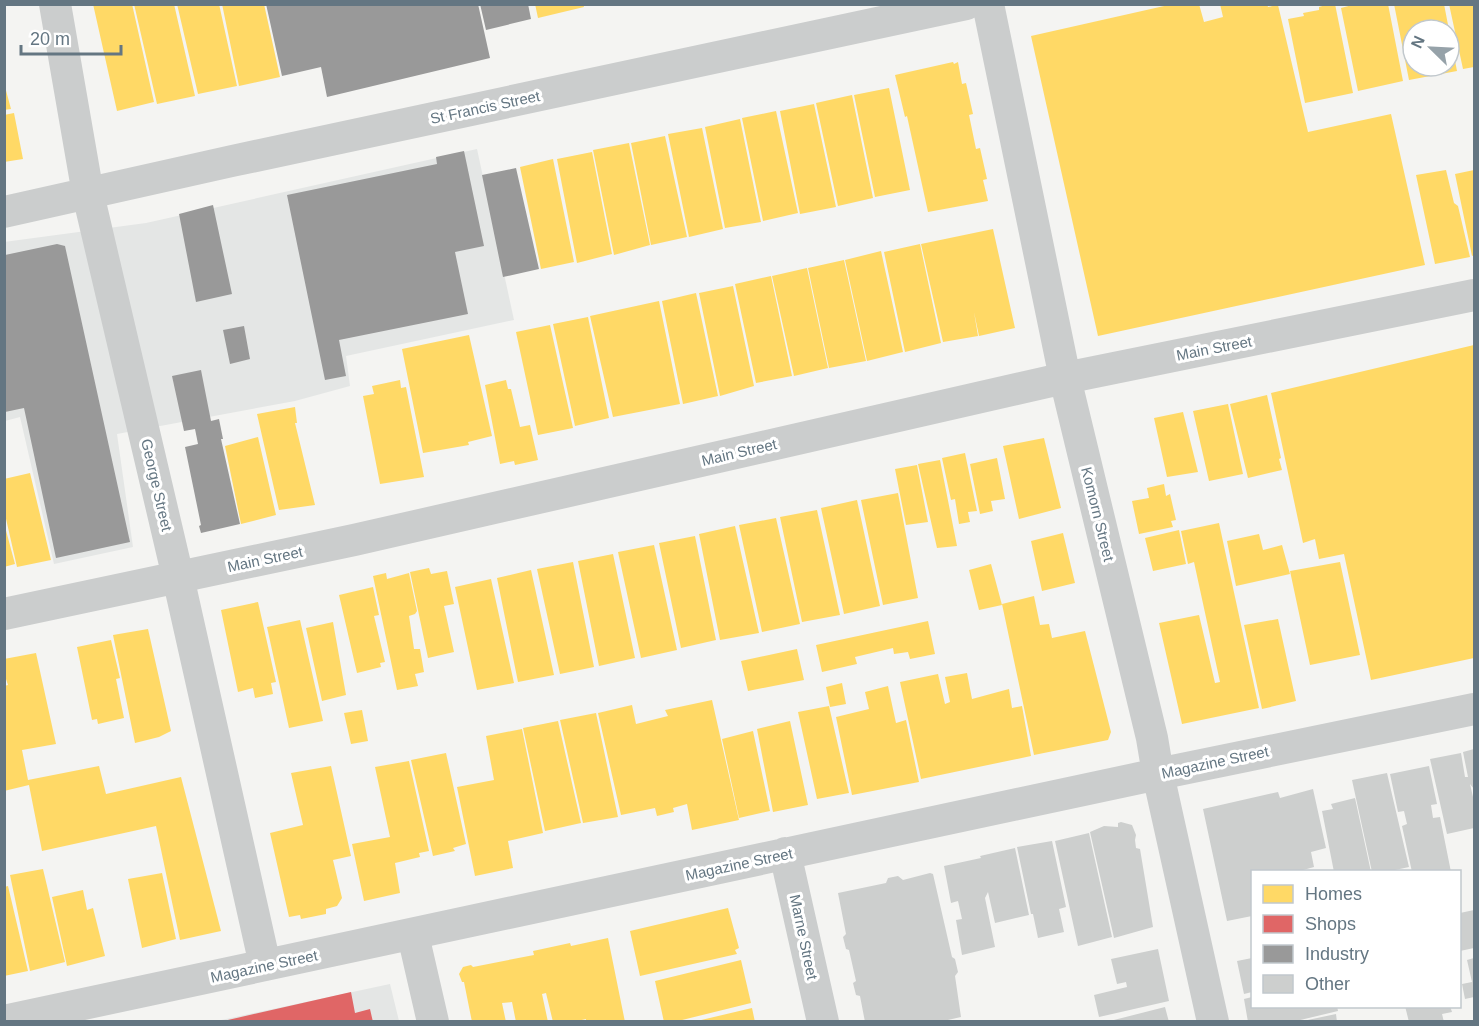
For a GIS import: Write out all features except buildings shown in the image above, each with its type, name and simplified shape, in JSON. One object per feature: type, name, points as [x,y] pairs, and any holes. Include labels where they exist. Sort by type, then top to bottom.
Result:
[{"type":"street","name":"George Street","points":[[55,4],[88,194],[178,577],[265,965]]},
{"type":"street","name":"St Francis Street","points":[[4,212],[966,4]]},
{"type":"street","name":"Komorn Street","points":[[988,4],[1065,378],[1152,738],[1213,1022]]},
{"type":"street","name":"Main Street","points":[[4,614],[377,535],[1065,378],[1474,295]]},
{"type":"street","name":"Magazine Street","points":[[4,1021],[1158,774],[1474,709]]},
{"type":"street","name":"Marne Street","points":[[786,854],[823,1022]]},
{"type":"street","points":[[413,935],[433,1022]]},
{"type":"shaded area","points":[[477,149],[514,320],[346,356],[350,386],[295,401],[117,434],[133,547],[54,564],[20,417],[5,421],[4,242],[146,223]]},
{"type":"shaded area","points":[[390,984],[399,1021],[212,1022]]}]
